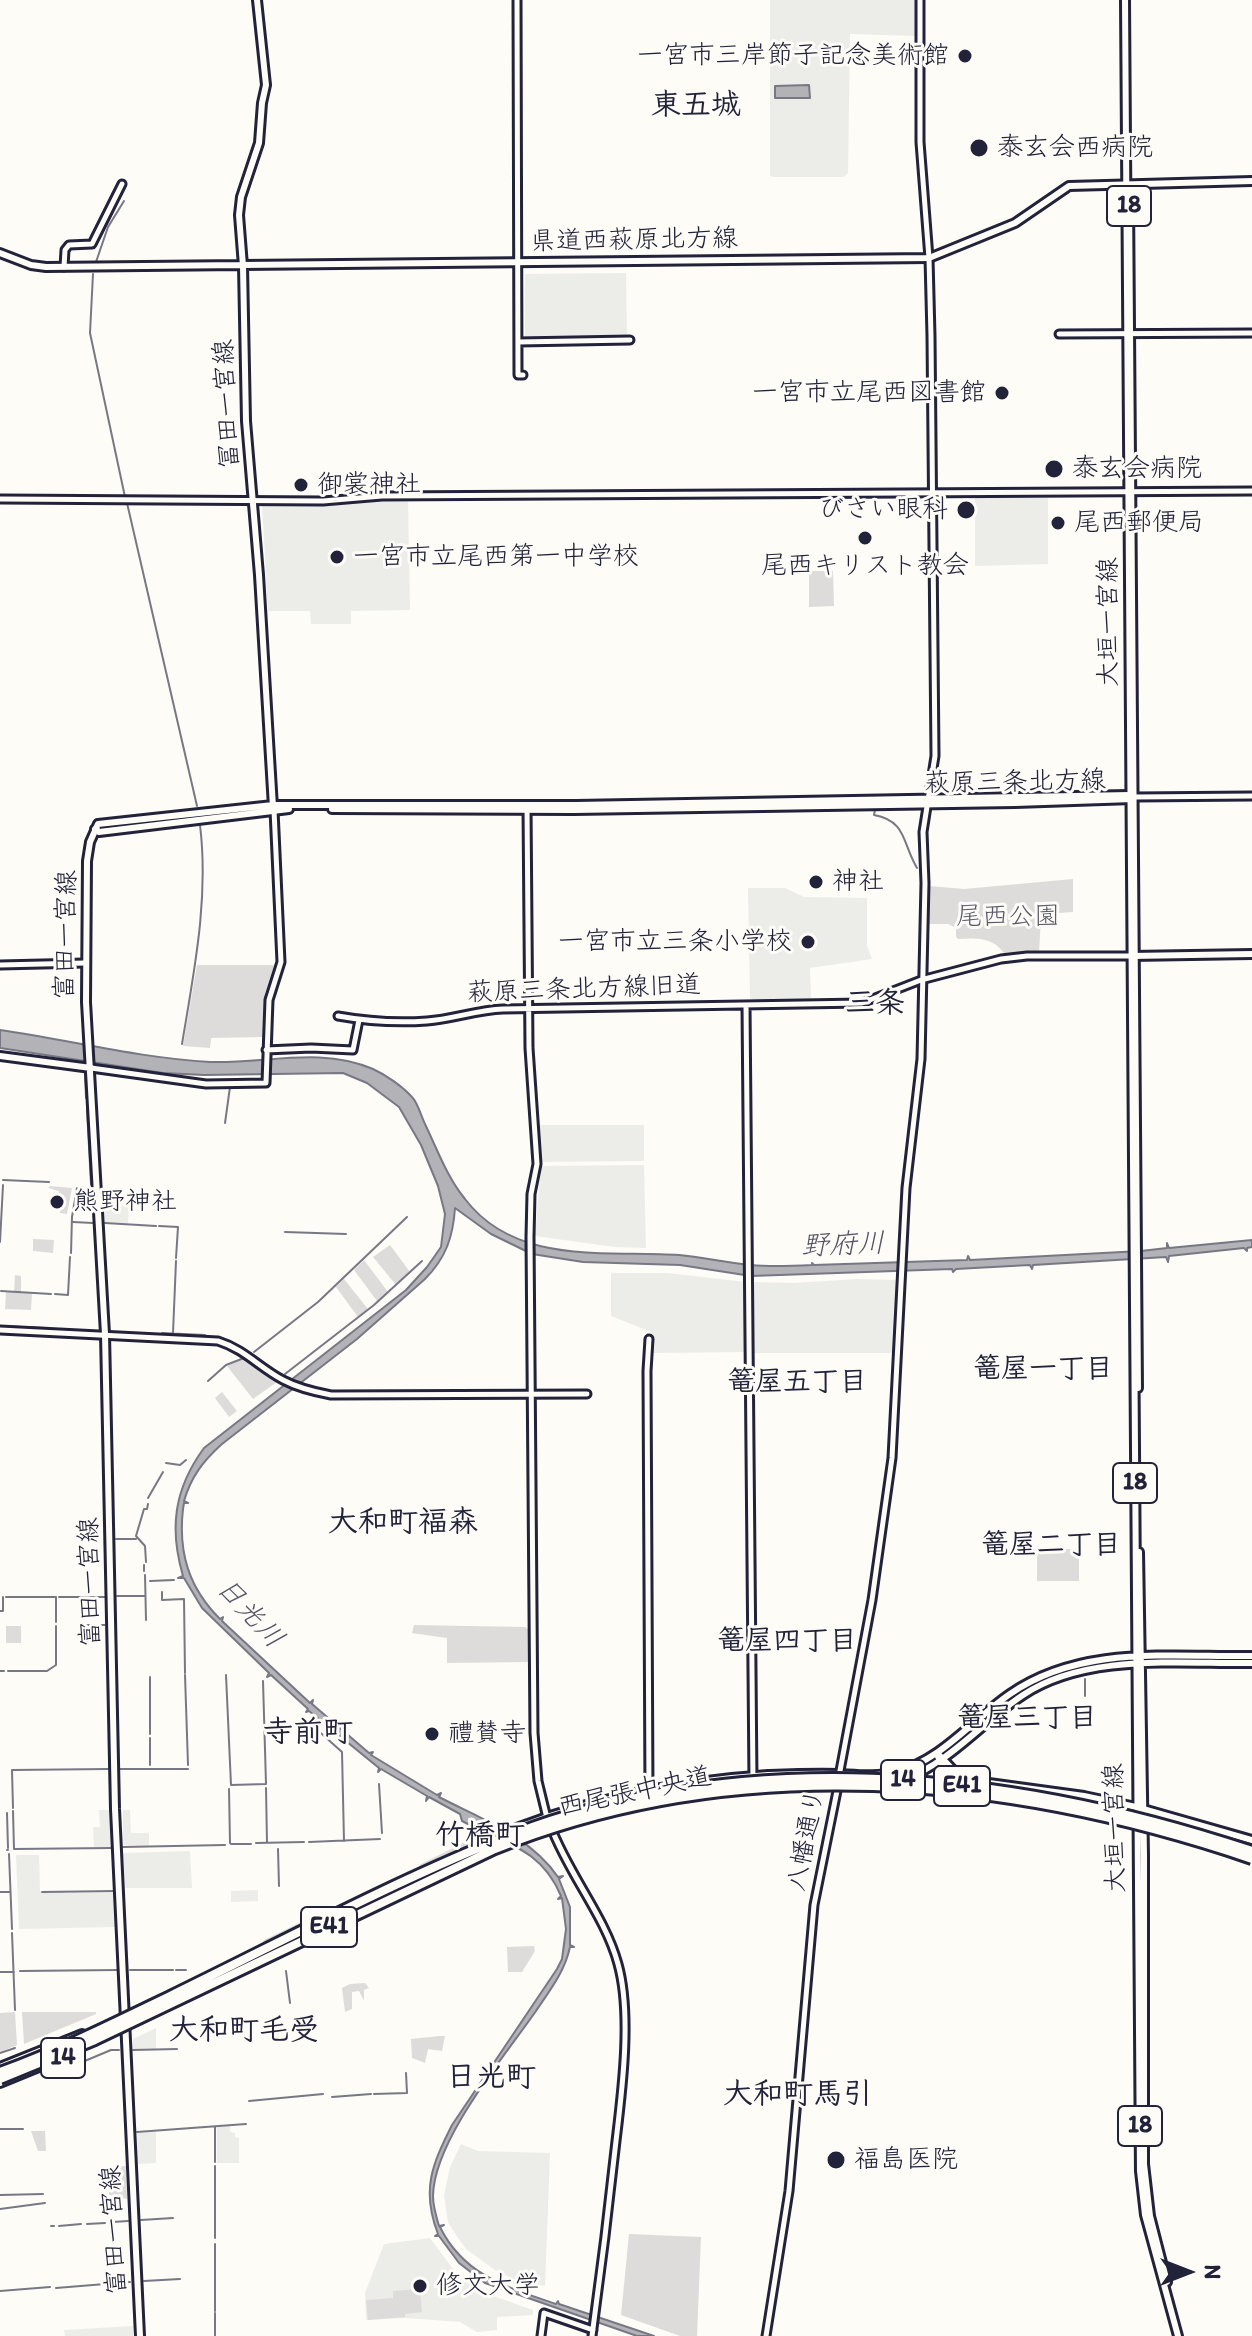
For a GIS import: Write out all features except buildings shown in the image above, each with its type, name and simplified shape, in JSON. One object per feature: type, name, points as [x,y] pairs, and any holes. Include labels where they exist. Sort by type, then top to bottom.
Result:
[{"type":"highway","name":"E41","points":[[0,2069],[91,2034],[490,1843],[583,1811],[665,1792],[722,1783],[793,1778],[868,1778],[945,1784],[1101,1809],[1252,1850]]},
{"type":"highway","name":"E41","points":[[0,2081],[95,2040],[495,1849],[562,1824],[655,1800],[723,1790],[793,1785],[944,1791],[1017,1800],[1109,1818],[1252,1859]]},
{"type":"main road","name":"冨田一宮線","points":[[257,0],[266,85],[259,143],[240,204],[239,224],[243,266],[246,421],[274,808]]},
{"type":"main road","name":"大垣一宮線","points":[[1127,0],[1138,1661],[1146,2189],[1180,2336]]},
{"type":"main road","name":"県道西萩原北方線","points":[[0,253],[31,265],[64,267],[929,258],[1015,223],[1069,186],[1252,181]]},
{"type":"main road","name":"萩原三条北方線","points":[[274,808],[1131,798]]},
{"type":"main road","name":"富田一宮線","points":[[140,2336],[115,1795],[105,1334],[85,963],[87,861],[98,824],[274,808]]},
{"type":"main road","points":[[1134,956],[1252,954]]},
{"type":"main road","points":[[0,1056],[90,1067]]},
{"type":"main road","name":"西尾張中央道","points":[[0,2069],[124,2014],[490,1839],[547,1817],[649,1790],[752,1776],[892,1773],[937,1754],[1001,1701],[1032,1681],[1082,1662],[1252,1656]]},
{"type":"main road","name":"西尾張中央道","points":[[0,2081],[125,2029],[427,1882],[552,1831],[649,1805],[753,1791],[891,1783],[942,1760],[1005,1707],[1034,1688],[1082,1670],[1138,1661],[1252,1663]]},
{"type":"main road","points":[[937,1754],[957,1774],[971,1781],[1084,1796],[1252,1840]]},
{"type":"main road","points":[[1140,1811],[1231,1839],[1252,1850]]},
{"type":"street","points":[[517,0],[518,375],[523,375]]},
{"type":"street","name":"八幡通り","points":[[766,2336],[789,2191],[814,1905],[872,1600],[889,1484],[910,1150],[921,1059],[925,883],[923,832],[936,741],[929,258],[920,142],[920,0]]},
{"type":"street","points":[[64,267],[65,250],[69,245],[92,244],[122,184]]},
{"type":"street","points":[[1059,334],[1252,333]]},
{"type":"street","points":[[518,342],[630,340]]},
{"type":"street","points":[[0,499],[323,501],[382,496],[1252,491]]},
{"type":"street","points":[[1131,798],[1252,796]]},
{"type":"street","points":[[527,806],[529,1008],[537,1164],[531,1194],[530,1237],[534,1742],[538,1781],[547,1817],[611,1945],[618,1964],[623,1999],[623,2094],[593,2330],[544,2313],[541,2336]]},
{"type":"street","points":[[90,1067],[206,1084],[266,1083],[269,1000],[281,962],[274,808]]},
{"type":"street","name":"萩原三条北方線旧道","points":[[338,1016],[359,1020],[429,1021],[479,1010],[862,1003],[921,980],[1001,959],[1023,956],[1134,956]]},
{"type":"street","points":[[0,965],[85,963]]},
{"type":"street","points":[[746,1005],[753,1791]]},
{"type":"street","points":[[266,1050],[353,1050],[359,1020]]},
{"type":"street","points":[[0,1330],[218,1341],[247,1354],[282,1380],[331,1395],[587,1394]]},
{"type":"street","points":[[649,1339],[649,1805]]},
{"type":"shaded area","points":[[770,0],[916,0],[916,36],[850,34],[848,173],[844,177],[770,175]]},
{"type":"shaded area","points":[[809,85],[810,98],[775,98],[775,86]]},
{"type":"shaded area","points":[[626,273],[627,338],[525,340],[525,274]]},
{"type":"shaded area","points":[[975,498],[1048,498],[1048,564],[975,566]]},
{"type":"shaded area","name":"一宮市立尾西第一中学校","points":[[408,500],[410,610],[351,611],[351,624],[311,624],[310,611],[268,611],[262,504],[324,505]]},
{"type":"shaded area","name":"一宮市立三条小学校","points":[[748,888],[785,888],[804,897],[867,898],[867,946],[872,959],[810,968],[811,998],[806,1000],[753,1000],[750,998]]},
{"type":"shaded area","points":[[0,1030],[183,1060],[230,1062],[313,1057],[353,1062],[373,1069],[399,1085],[414,1100],[453,1182],[486,1220],[510,1235],[536,1245],[564,1250],[679,1255],[759,1266],[782,1266],[1141,1251],[1167,1248],[1167,1243],[1169,1248],[1252,1240],[1252,1247],[1247,1251],[1244,1248],[1169,1256],[1168,1262],[1166,1257],[1033,1265],[1032,1269],[1030,1265],[956,1269],[953,1272],[952,1269],[751,1276],[680,1265],[583,1262],[532,1254],[491,1234],[455,1208],[447,1246],[425,1279],[357,1339],[222,1444],[194,1477],[184,1501],[188,1503],[184,1503],[183,1509],[184,1555],[200,1595],[220,1619],[223,1617],[222,1621],[310,1703],[313,1700],[312,1704],[369,1753],[373,1752],[371,1755],[437,1795],[441,1793],[439,1797],[519,1839],[534,1850],[558,1877],[563,1876],[559,1879],[570,1907],[570,1945],[574,1947],[570,1947],[552,1988],[473,2100],[445,2150],[436,2174],[433,2196],[439,2226],[444,2225],[440,2227],[462,2257],[489,2278],[521,2292],[556,2304],[558,2301],[559,2304],[654,2336],[637,2336],[485,2283],[459,2263],[439,2236],[435,2236],[438,2234],[430,2204],[431,2178],[445,2139],[562,1959],[566,1929],[562,1898],[558,1899],[561,1896],[553,1880],[543,1867],[520,1849],[462,1821],[460,1814],[429,1797],[426,1801],[427,1796],[381,1769],[378,1772],[379,1768],[309,1711],[306,1712],[308,1709],[271,1675],[267,1677],[269,1673],[202,1608],[184,1578],[178,1578],[183,1576],[176,1542],[180,1494],[204,1448],[406,1290],[441,1247],[445,1214],[438,1186],[421,1145],[399,1107],[367,1083],[343,1073],[163,1073],[0,1048]]},
{"type":"shaded area","points":[[539,1125],[644,1125],[644,1161],[540,1162]]},
{"type":"shaded area","points":[[644,1165],[646,1248],[535,1236],[541,1166]]},
{"type":"shaded area","points":[[104,1205],[129,1206],[128,1223],[105,1222]]},
{"type":"shaded area","points":[[611,1273],[667,1273],[746,1282],[747,1352],[650,1353],[652,1338],[649,1331],[611,1316]]},
{"type":"shaded area","points":[[897,1280],[894,1353],[752,1353],[752,1282]]},
{"type":"shaded area","points":[[99,1810],[110,1810],[112,1847],[94,1847],[93,1827],[100,1827]]},
{"type":"shaded area","points":[[123,1810],[130,1810],[131,1833],[149,1833],[149,1846],[123,1845]]},
{"type":"shaded area","points":[[190,1851],[192,1888],[125,1888],[123,1853]]},
{"type":"shaded area","points":[[16,1855],[39,1855],[40,1892],[114,1891],[115,1927],[19,1929]]},
{"type":"shaded area","points":[[258,1890],[258,1901],[231,1902],[231,1891]]},
{"type":"shaded area","points":[[156,2028],[156,2050],[132,2049],[133,2039]]},
{"type":"shaded area","points":[[230,2126],[230,2132],[239,2138],[239,2163],[217,2163],[217,2127]]},
{"type":"shaded area","points":[[156,2132],[156,2163],[138,2164],[137,2133]]},
{"type":"shaded area","points":[[461,2144],[478,2151],[550,2153],[545,2286],[513,2279],[495,2270],[466,2249],[448,2222],[444,2196],[450,2167]]},
{"type":"shaded area","name":"修文大学","points":[[430,2238],[456,2273],[479,2291],[533,2310],[533,2315],[497,2317],[497,2330],[477,2332],[460,2322],[406,2318],[366,2320],[365,2293],[384,2244]]},
{"type":"shaded area","points":[[133,2326],[133,2336],[65,2336],[64,2330]]},
{"type":"green space","points":[[809,571],[833,571],[834,606],[809,607]]},
{"type":"green space","name":"尾西公園","points":[[1073,879],[1073,912],[1041,917],[1039,952],[1004,953],[989,941],[958,939],[956,928],[948,924],[927,924],[929,886],[964,889]]},
{"type":"green space","points":[[197,965],[274,965],[265,995],[263,1037],[211,1038],[210,1048],[183,1046]]},
{"type":"green space","points":[[48,1188],[72,1188],[67,1214],[60,1213],[59,1191]]},
{"type":"green space","points":[[33,1239],[54,1240],[53,1253],[33,1251]]},
{"type":"green space","points":[[390,1245],[410,1272],[396,1285],[373,1257]]},
{"type":"green space","points":[[364,1260],[388,1292],[377,1301],[354,1270]]},
{"type":"green space","points":[[15,1275],[21,1276],[21,1293],[32,1293],[31,1310],[5,1309],[6,1292],[14,1292]]},
{"type":"green space","points":[[344,1279],[368,1309],[358,1317],[336,1287]]},
{"type":"green space","points":[[245,1358],[277,1382],[253,1399],[227,1366]]},
{"type":"green space","points":[[222,1392],[237,1411],[229,1417],[215,1398]]},
{"type":"green space","points":[[1037,1549],[1079,1549],[1079,1581],[1037,1581]]},
{"type":"green space","points":[[414,1625],[525,1627],[528,1629],[529,1662],[447,1663],[447,1638],[412,1633]]},
{"type":"green space","points":[[6,1626],[21,1626],[21,1643],[6,1643]]},
{"type":"green space","points":[[471,1839],[479,1843],[419,1871],[421,1864]]},
{"type":"green space","points":[[324,1911],[331,1913],[261,1946],[264,1940]]},
{"type":"green space","points":[[534,1946],[535,1951],[522,1972],[508,1972],[507,1947]]},
{"type":"green space","points":[[365,1983],[369,1988],[364,1990],[364,2001],[359,1991],[352,1992],[352,2009],[345,2012],[342,1988]]},
{"type":"green space","points":[[15,2012],[17,2045],[0,2052],[0,2013]]},
{"type":"green space","points":[[22,2012],[96,2012],[96,2014],[24,2044]]},
{"type":"green space","points":[[445,2036],[442,2051],[428,2049],[425,2063],[412,2058],[411,2039]]},
{"type":"green space","points":[[31,2131],[45,2131],[46,2151],[38,2151]]},
{"type":"green space","points":[[126,2166],[127,2199],[109,2195],[108,2167]]},
{"type":"green space","points":[[629,2234],[701,2237],[697,2336],[680,2336],[621,2315]]},
{"type":"green space","points":[[420,2289],[422,2312],[405,2314],[405,2317],[368,2320],[366,2300],[393,2298],[393,2291]]},
{"type":"waterway","points":[[96,262],[108,227],[124,201]]},
{"type":"waterway","points":[[93,274],[90,333],[125,497]]},
{"type":"waterway","points":[[127,503],[197,806]]},
{"type":"waterway","points":[[875,810],[874,815],[893,822],[898,828],[917,868]]},
{"type":"waterway","points":[[182,1044],[201,908],[200,825]]},
{"type":"waterway","points":[[85,1073],[86,1098]]},
{"type":"waterway","points":[[225,1123],[230,1087]]},
{"type":"waterway","points":[[87,1109],[91,1184]]},
{"type":"waterway","points":[[3,1180],[49,1182]]},
{"type":"waterway","points":[[0,1242],[3,1185]]},
{"type":"waterway","points":[[71,1253],[77,1188]]},
{"type":"waterway","points":[[254,1352],[318,1302],[407,1217]]},
{"type":"waterway","points":[[73,1222],[93,1223]]},
{"type":"waterway","points":[[105,1223],[156,1226]]},
{"type":"waterway","points":[[159,1226],[178,1227],[176,1258]]},
{"type":"waterway","points":[[285,1232],[346,1234]]},
{"type":"waterway","points":[[55,1294],[68,1295],[70,1257]]},
{"type":"waterway","points":[[173,1333],[176,1261]]},
{"type":"waterway","points":[[285,1374],[374,1305],[422,1261]]},
{"type":"waterway","points":[[1,1291],[51,1294]]},
{"type":"waterway","points":[[0,1326],[46,1328]]},
{"type":"waterway","points":[[162,1333],[205,1335]]},
{"type":"waterway","points":[[208,1381],[226,1365],[244,1358]]},
{"type":"waterway","points":[[166,1463],[180,1465],[186,1460]]},
{"type":"waterway","points":[[148,1498],[163,1472]]},
{"type":"waterway","points":[[146,1562],[145,1546],[136,1536],[148,1504]]},
{"type":"waterway","points":[[116,1539],[136,1539]]},
{"type":"waterway","points":[[144,1565],[144,1571]]},
{"type":"waterway","points":[[145,1575],[146,1620]]},
{"type":"waterway","points":[[150,1581],[174,1580]]},
{"type":"waterway","points":[[162,1592],[162,1600],[184,1599],[185,1673]]},
{"type":"waterway","points":[[117,1596],[144,1596]]},
{"type":"waterway","points":[[0,1611],[3,1611],[3,1597]]},
{"type":"waterway","points":[[6,1597],[56,1597],[56,1622]]},
{"type":"waterway","points":[[59,1597],[105,1597]]},
{"type":"waterway","points":[[82,1625],[105,1625]]},
{"type":"waterway","points":[[8,1671],[47,1671],[56,1665],[56,1626]]},
{"type":"waterway","points":[[185,1675],[188,1765]]},
{"type":"waterway","points":[[226,1675],[231,1785],[266,1784],[263,1681]]},
{"type":"waterway","points":[[150,1677],[150,1734]]},
{"type":"waterway","points":[[1085,1679],[1085,1696]]},
{"type":"waterway","points":[[304,1718],[342,1752],[344,1841]]},
{"type":"waterway","points":[[150,1738],[150,1765]]},
{"type":"waterway","points":[[13,1808],[12,1770],[108,1769]]},
{"type":"waterway","points":[[120,1769],[188,1769]]},
{"type":"waterway","points":[[379,1784],[382,1833]]},
{"type":"waterway","points":[[266,1788],[267,1843]]},
{"type":"waterway","points":[[229,1789],[230,1843]]},
{"type":"waterway","points":[[13,1811],[14,1849],[111,1848]]},
{"type":"waterway","points":[[7,1813],[8,1848]]},
{"type":"waterway","points":[[309,1842],[380,1839]]},
{"type":"waterway","points":[[256,1843],[304,1842]]},
{"type":"waterway","points":[[231,1844],[251,1844]]},
{"type":"waterway","points":[[123,1847],[225,1845]]},
{"type":"waterway","points":[[278,1849],[279,1886]]},
{"type":"waterway","points":[[9,1854],[12,1929]]},
{"type":"waterway","points":[[42,1892],[114,1891]]},
{"type":"waterway","points":[[0,1892],[10,1892]]},
{"type":"waterway","points":[[12,1933],[15,2010]]},
{"type":"waterway","points":[[20,1971],[117,1970]]},
{"type":"waterway","points":[[130,1970],[173,1970]]},
{"type":"waterway","points":[[176,1970],[186,1970]]},
{"type":"waterway","points":[[286,1971],[290,2003]]},
{"type":"waterway","points":[[0,1972],[14,1972]]},
{"type":"waterway","points":[[0,2053],[15,2048]]},
{"type":"waterway","points":[[133,2050],[177,2049]]},
{"type":"waterway","points":[[56,2073],[111,2050],[119,2050]]},
{"type":"waterway","points":[[374,2094],[407,2093],[406,2073]]},
{"type":"waterway","points":[[249,2101],[323,2094]]},
{"type":"waterway","points":[[332,2097],[371,2094]]},
{"type":"waterway","points":[[137,2132],[246,2124]]},
{"type":"waterway","points":[[215,2127],[215,2162]]},
{"type":"waterway","points":[[0,2129],[23,2129]]},
{"type":"waterway","points":[[215,2166],[215,2238]]},
{"type":"waterway","points":[[0,2195],[43,2194]]},
{"type":"waterway","points":[[0,2209],[45,2203]]},
{"type":"waterway","points":[[141,2220],[173,2218]]},
{"type":"waterway","points":[[113,2222],[128,2221]]},
{"type":"waterway","points":[[87,2224],[105,2223]]},
{"type":"waterway","points":[[59,2226],[81,2224]]},
{"type":"waterway","points":[[215,2244],[215,2311]]},
{"type":"waterway","points":[[144,2281],[180,2279]]},
{"type":"waterway","points":[[56,2288],[130,2282]]},
{"type":"waterway","points":[[0,2291],[50,2287]]},
{"type":"waterway","points":[[215,2313],[215,2336]]},
{"type":"place","name":"一宮市三岸節子記念美術館","points":[[965,56]]},
{"type":"place","name":"泰玄会西病院","points":[[979,148]]},
{"type":"place","name":"一宮市立尾西図書館","points":[[1002,393]]},
{"type":"place","name":"泰玄会病院","points":[[1054,469]]},
{"type":"place","name":"御裳神社","points":[[301,485]]},
{"type":"place","name":"びさい眼科","points":[[966,510]]},
{"type":"place","name":"尾西郵便局","points":[[1058,523]]},
{"type":"place","name":"尾西キリスト教会","points":[[865,538]]},
{"type":"place","name":"一宮市立尾西第一中学校","points":[[337,557]]},
{"type":"place","name":"神社","points":[[816,882]]},
{"type":"place","name":"一宮市立三条小学校","points":[[808,942]]},
{"type":"place","name":"熊野神社","points":[[57,1202]]},
{"type":"place","name":"禮賛寺","points":[[432,1734]]},
{"type":"place","name":"福島医院","points":[[836,2160]]},
{"type":"place","name":"修文大学","points":[[420,2286]]},
{"type":"district","name":"東五城","points":[[696,106]]},
{"type":"district","name":"三条","points":[[875,1004]]},
{"type":"district","name":"篭屋一丁目","points":[[1043,1370]]},
{"type":"district","name":"篭屋五丁目","points":[[797,1383]]},
{"type":"district","name":"大和町福森","points":[[403,1523]]},
{"type":"district","name":"篭屋二丁目","points":[[1051,1546]]},
{"type":"district","name":"篭屋四丁目","points":[[787,1642]]},
{"type":"district","name":"篭屋三丁目","points":[[1027,1719]]},
{"type":"district","name":"寺前町","points":[[308,1733]]},
{"type":"district","name":"竹橋町","points":[[480,1836]]},
{"type":"district","name":"大和町毛受","points":[[244,2031]]},
{"type":"district","name":"日光町","points":[[491,2078]]},
{"type":"district","name":"大和町馬引","points":[[798,2095]]},
{"type":"water label","name":"野府川","points":[[843,1246]]},
{"type":"water label","name":"日光川","points":[[249,1614]]}]
